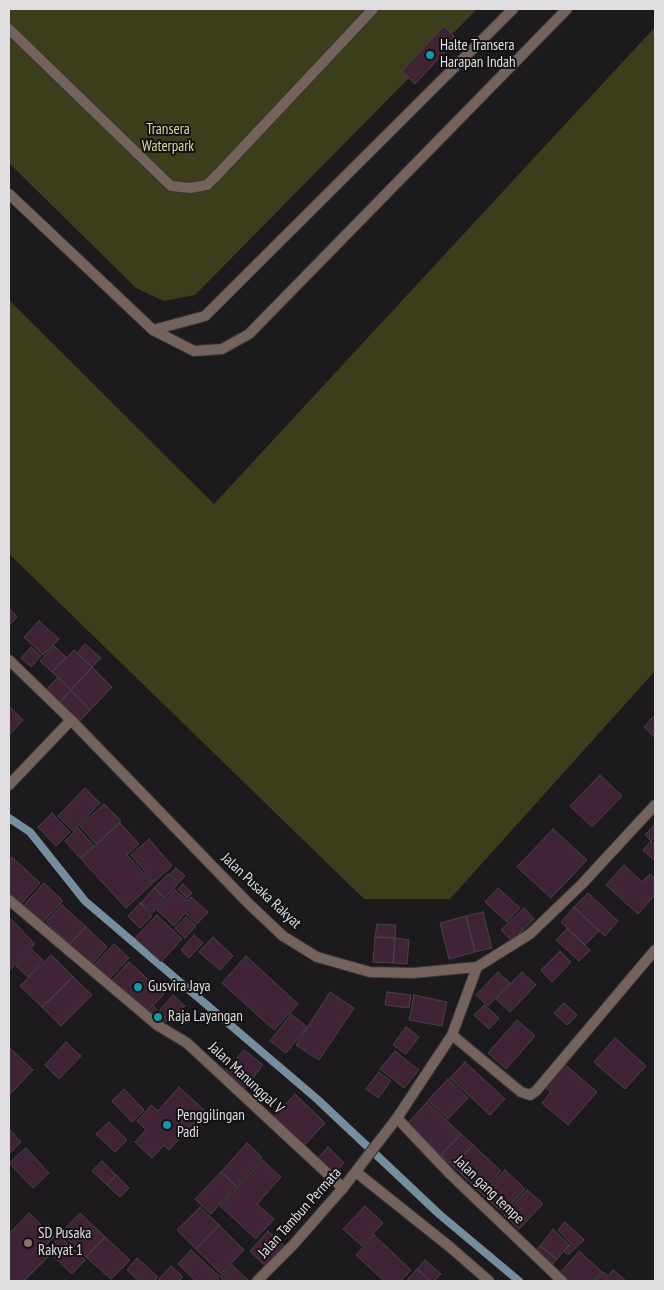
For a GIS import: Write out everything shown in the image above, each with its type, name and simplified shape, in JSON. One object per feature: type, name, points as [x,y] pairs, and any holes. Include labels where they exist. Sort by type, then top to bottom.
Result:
[{"type":"street","points":[[9,29],[171,186],[190,188],[207,185],[372,9]]},
{"type":"street","points":[[153,330],[205,316],[513,9]]},
{"type":"street","points":[[9,194],[153,330],[194,350],[222,349],[249,334],[567,9]]},
{"type":"street","name":"Jalan Pusaka Rakyat","points":[[9,660],[71,720],[249,904],[283,936],[317,957],[370,972],[413,973],[477,967],[530,934],[582,884],[655,804]]},
{"type":"street","points":[[9,785],[71,720]]},
{"type":"street","name":"Jalan Manunggal V","points":[[9,900],[157,1025],[186,1044],[343,1188]]},
{"type":"street","points":[[452,1035],[521,1092],[530,1094],[536,1091],[655,950]]},
{"type":"street","points":[[397,1118],[452,1035],[477,967]]},
{"type":"street","name":"Jalan Tambun Permata","points":[[257,1281],[293,1245],[343,1188],[397,1118]]},
{"type":"street","name":"Jalan gang tempe","points":[[397,1118],[451,1175],[562,1281]]},
{"type":"street","points":[[356,1172],[450,1247],[489,1281]]},
{"type":"green space","name":"Transera Waterpark","points":[[9,9],[477,9],[195,295],[164,301],[136,288],[9,163]]},
{"type":"green space","points":[[655,27],[655,671],[450,899],[364,899],[9,554],[9,300],[214,504]]},
{"type":"building","name":"Halte Transera Harapan Indah","points":[[444,26],[457,39],[415,84],[402,71]]},
{"type":"building","points":[[9,608],[17,617],[9,626]]},
{"type":"building","points":[[39,621],[59,639],[43,655],[24,637]]},
{"type":"building","points":[[85,644],[101,658],[92,667],[77,653]]},
{"type":"building","points":[[54,646],[66,657],[52,672],[40,661]]},
{"type":"building","points":[[31,647],[41,656],[31,667],[21,658]]},
{"type":"building","points":[[74,650],[92,667],[71,690],[52,672]]},
{"type":"building","points":[[92,667],[112,687],[90,710],[71,690]]},
{"type":"building","points":[[58,677],[71,690],[58,704],[45,691]]},
{"type":"building","points":[[71,690],[90,710],[80,721],[60,702]]},
{"type":"building","points":[[9,706],[23,720],[9,735]]},
{"type":"building","points":[[655,715],[655,738],[644,727]]},
{"type":"building","points":[[600,775],[622,796],[592,827],[570,806]]},
{"type":"building","points":[[85,788],[100,803],[73,831],[58,816]]},
{"type":"building","points":[[104,804],[121,821],[96,844],[80,826]]},
{"type":"building","points":[[52,813],[70,832],[56,846],[38,827]]},
{"type":"building","points":[[120,823],[139,844],[127,855],[153,883],[126,908],[81,859]]},
{"type":"building","points":[[655,824],[655,836],[651,841],[645,835]]},
{"type":"building","points":[[78,828],[94,846],[80,858],[65,841]]},
{"type":"building","points":[[553,829],[587,860],[551,898],[517,867]]},
{"type":"building","points":[[149,839],[172,866],[154,882],[131,855]]},
{"type":"building","points":[[651,841],[655,845],[655,861],[643,850]]},
{"type":"building","points":[[12,857],[40,883],[20,905],[9,894],[9,861]]},
{"type":"building","points":[[624,865],[642,882],[650,874],[655,879],[655,895],[638,914],[606,885]]},
{"type":"building","points":[[176,868],[185,876],[179,883],[170,874]]},
{"type":"building","points":[[168,874],[178,884],[165,898],[154,888]]},
{"type":"building","points":[[44,883],[63,901],[41,924],[23,906]]},
{"type":"building","points":[[183,884],[192,893],[187,898],[178,889]]},
{"type":"building","points":[[154,888],[165,898],[152,913],[141,903]]},
{"type":"building","points":[[498,888],[520,908],[507,922],[485,902]]},
{"type":"building","points":[[175,890],[188,901],[191,897],[208,912],[197,924],[185,913],[174,926],[157,910]]},
{"type":"building","points":[[588,893],[618,921],[605,936],[574,907]]},
{"type":"building","points":[[140,903],[152,916],[140,928],[128,916]]},
{"type":"building","points":[[62,905],[86,927],[70,944],[46,922]]},
{"type":"building","points":[[574,907],[599,931],[585,945],[561,922]]},
{"type":"building","points":[[524,908],[534,919],[512,941],[501,930]]},
{"type":"building","points":[[483,912],[492,948],[475,952],[466,916]]},
{"type":"building","points":[[157,915],[182,939],[161,962],[135,938]]},
{"type":"building","points":[[466,916],[475,952],[449,959],[440,923]]},
{"type":"building","points":[[9,917],[35,944],[9,971]]},
{"type":"building","points":[[186,917],[196,926],[185,938],[175,928]]},
{"type":"building","points":[[377,924],[396,925],[395,938],[375,937]]},
{"type":"building","points":[[86,927],[107,947],[92,964],[70,944]]},
{"type":"building","points":[[567,929],[590,950],[579,961],[556,940]]},
{"type":"building","points":[[194,935],[203,943],[189,958],[181,950]]},
{"type":"building","points":[[213,937],[233,956],[220,970],[199,952]]},
{"type":"building","points":[[375,937],[395,938],[393,963],[373,962]]},
{"type":"building","points":[[395,938],[409,940],[407,964],[393,963]]},
{"type":"building","points":[[114,944],[129,958],[106,982],[91,968]]},
{"type":"building","points":[[32,950],[43,960],[28,977],[16,966]]},
{"type":"building","points":[[560,951],[571,962],[552,982],[541,970]]},
{"type":"building","points":[[51,955],[73,977],[42,1007],[20,986]]},
{"type":"building","points":[[246,956],[298,1004],[274,1030],[222,983]]},
{"type":"building","name":"Gusvira Jaya","points":[[129,962],[164,994],[147,1012],[112,980]]},
{"type":"building","points":[[498,972],[510,983],[488,1006],[476,995]]},
{"type":"building","points":[[522,972],[536,985],[510,1012],[496,999]]},
{"type":"building","points":[[73,977],[92,995],[61,1026],[42,1007]]},
{"type":"building","points":[[330,992],[354,1008],[319,1060],[296,1045]]},
{"type":"building","points":[[387,992],[411,995],[409,1008],[385,1005]]},
{"type":"building","points":[[173,995],[185,1006],[177,1014],[172,1010],[165,1017],[159,1011]]},
{"type":"building","points":[[414,995],[447,1002],[442,1026],[409,1020]]},
{"type":"building","points":[[564,1003],[577,1015],[567,1025],[554,1013]]},
{"type":"building","points":[[484,1005],[499,1018],[489,1029],[474,1015]]},
{"type":"building","name":"Raja Layangan","points":[[154,1007],[167,1020],[161,1026],[148,1014]]},
{"type":"building","points":[[291,1014],[307,1027],[286,1053],[270,1041]]},
{"type":"building","points":[[517,1020],[535,1036],[506,1069],[488,1053]]},
{"type":"building","points":[[406,1027],[419,1037],[406,1054],[393,1045]]},
{"type":"building","points":[[615,1038],[646,1066],[625,1089],[594,1062]]},
{"type":"building","points":[[66,1042],[81,1056],[59,1079],[45,1065]]},
{"type":"building","points":[[9,1047],[33,1070],[10,1094],[9,1093]]},
{"type":"building","points":[[244,1050],[263,1065],[244,1089],[224,1073]]},
{"type":"building","points":[[395,1051],[419,1070],[404,1088],[380,1069]]},
{"type":"building","points":[[465,1062],[505,1099],[490,1115],[450,1078]]},
{"type":"building","points":[[563,1063],[597,1092],[568,1125],[542,1103],[551,1092],[546,1088]]},
{"type":"building","points":[[379,1072],[391,1081],[378,1098],[366,1089]]},
{"type":"building","points":[[448,1079],[468,1098],[448,1119],[428,1100]]},
{"type":"building","name":"Penggilingan Padi","points":[[179,1087],[205,1111],[169,1150],[164,1145],[152,1158],[135,1142],[146,1130],[137,1121],[151,1105],[158,1111]]},
{"type":"building","points":[[124,1089],[144,1110],[132,1122],[112,1101]]},
{"type":"building","points":[[295,1094],[325,1123],[303,1147],[273,1118]]},
{"type":"building","points":[[427,1102],[461,1134],[441,1155],[408,1123]]},
{"type":"building","points":[[109,1122],[127,1140],[115,1152],[96,1134]]},
{"type":"building","points":[[9,1129],[21,1142],[9,1154]]},
{"type":"building","points":[[461,1134],[473,1145],[453,1166],[441,1155]]},
{"type":"building","points":[[247,1143],[262,1157],[236,1186],[221,1172]]},
{"type":"building","points":[[473,1145],[501,1171],[481,1193],[453,1166]]},
{"type":"building","points":[[328,1147],[344,1163],[334,1174],[317,1159]]},
{"type":"building","points":[[26,1148],[49,1173],[33,1188],[9,1163]]},
{"type":"building","points":[[262,1160],[281,1177],[257,1204],[274,1219],[256,1239],[220,1206]]},
{"type":"building","points":[[102,1161],[116,1175],[107,1185],[92,1171]]},
{"type":"building","points":[[505,1170],[525,1189],[503,1213],[482,1194]]},
{"type":"building","points":[[221,1172],[236,1186],[211,1214],[195,1199]]},
{"type":"building","points":[[116,1175],[129,1188],[120,1197],[107,1185]]},
{"type":"building","points":[[527,1190],[543,1204],[519,1229],[504,1215]]},
{"type":"building","points":[[365,1206],[383,1223],[362,1246],[343,1229]]},
{"type":"building","points":[[200,1207],[219,1225],[196,1249],[177,1230]]},
{"type":"building","name":"SD Pusaka Rakyat 1","points":[[29,1213],[54,1237],[41,1250],[48,1257],[24,1281],[9,1281],[9,1234]]},
{"type":"building","points":[[80,1213],[105,1237],[86,1257],[61,1233]]},
{"type":"building","points":[[565,1222],[584,1240],[568,1255],[564,1251],[571,1244],[558,1230]]},
{"type":"building","points":[[219,1225],[244,1250],[221,1274],[196,1249]]},
{"type":"building","points":[[553,1229],[569,1245],[557,1259],[540,1246]]},
{"type":"building","points":[[268,1231],[284,1246],[265,1266],[250,1251]]},
{"type":"building","points":[[374,1235],[411,1270],[401,1281],[384,1281],[356,1255]]},
{"type":"building","points":[[60,1236],[85,1260],[72,1274],[47,1250]]},
{"type":"building","points":[[105,1237],[130,1260],[111,1279],[86,1257]]},
{"type":"building","points":[[540,1246],[557,1259],[553,1264],[535,1251]]},
{"type":"building","points":[[191,1250],[219,1276],[217,1278],[220,1281],[196,1281],[178,1264]]},
{"type":"building","points":[[579,1251],[602,1272],[593,1281],[567,1281],[559,1274]]},
{"type":"building","points":[[137,1258],[158,1277],[154,1281],[139,1281],[127,1270]]},
{"type":"building","points":[[425,1260],[441,1274],[434,1281],[430,1281],[417,1269]]},
{"type":"building","points":[[232,1265],[249,1281],[224,1281],[220,1277]]},
{"type":"building","points":[[171,1266],[183,1277],[179,1281],[161,1281],[159,1279]]},
{"type":"building","points":[[417,1269],[430,1281],[406,1281]]},
{"type":"building","points":[[613,1270],[626,1281],[595,1281],[604,1272],[608,1276]]},
{"type":"waterway","points":[[9,818],[30,832],[85,901],[317,1099],[439,1214],[519,1281]]},
{"type":"place","name":"Halte Transera Harapan Indah","points":[[430,55]]},
{"type":"place","name":"Gusvira Jaya","points":[[138,987]]},
{"type":"place","name":"Raja Layangan","points":[[158,1017]]},
{"type":"place","name":"Penggilingan Padi","points":[[167,1125]]},
{"type":"place","name":"SD Pusaka Rakyat 1","points":[[28,1243]]}]
